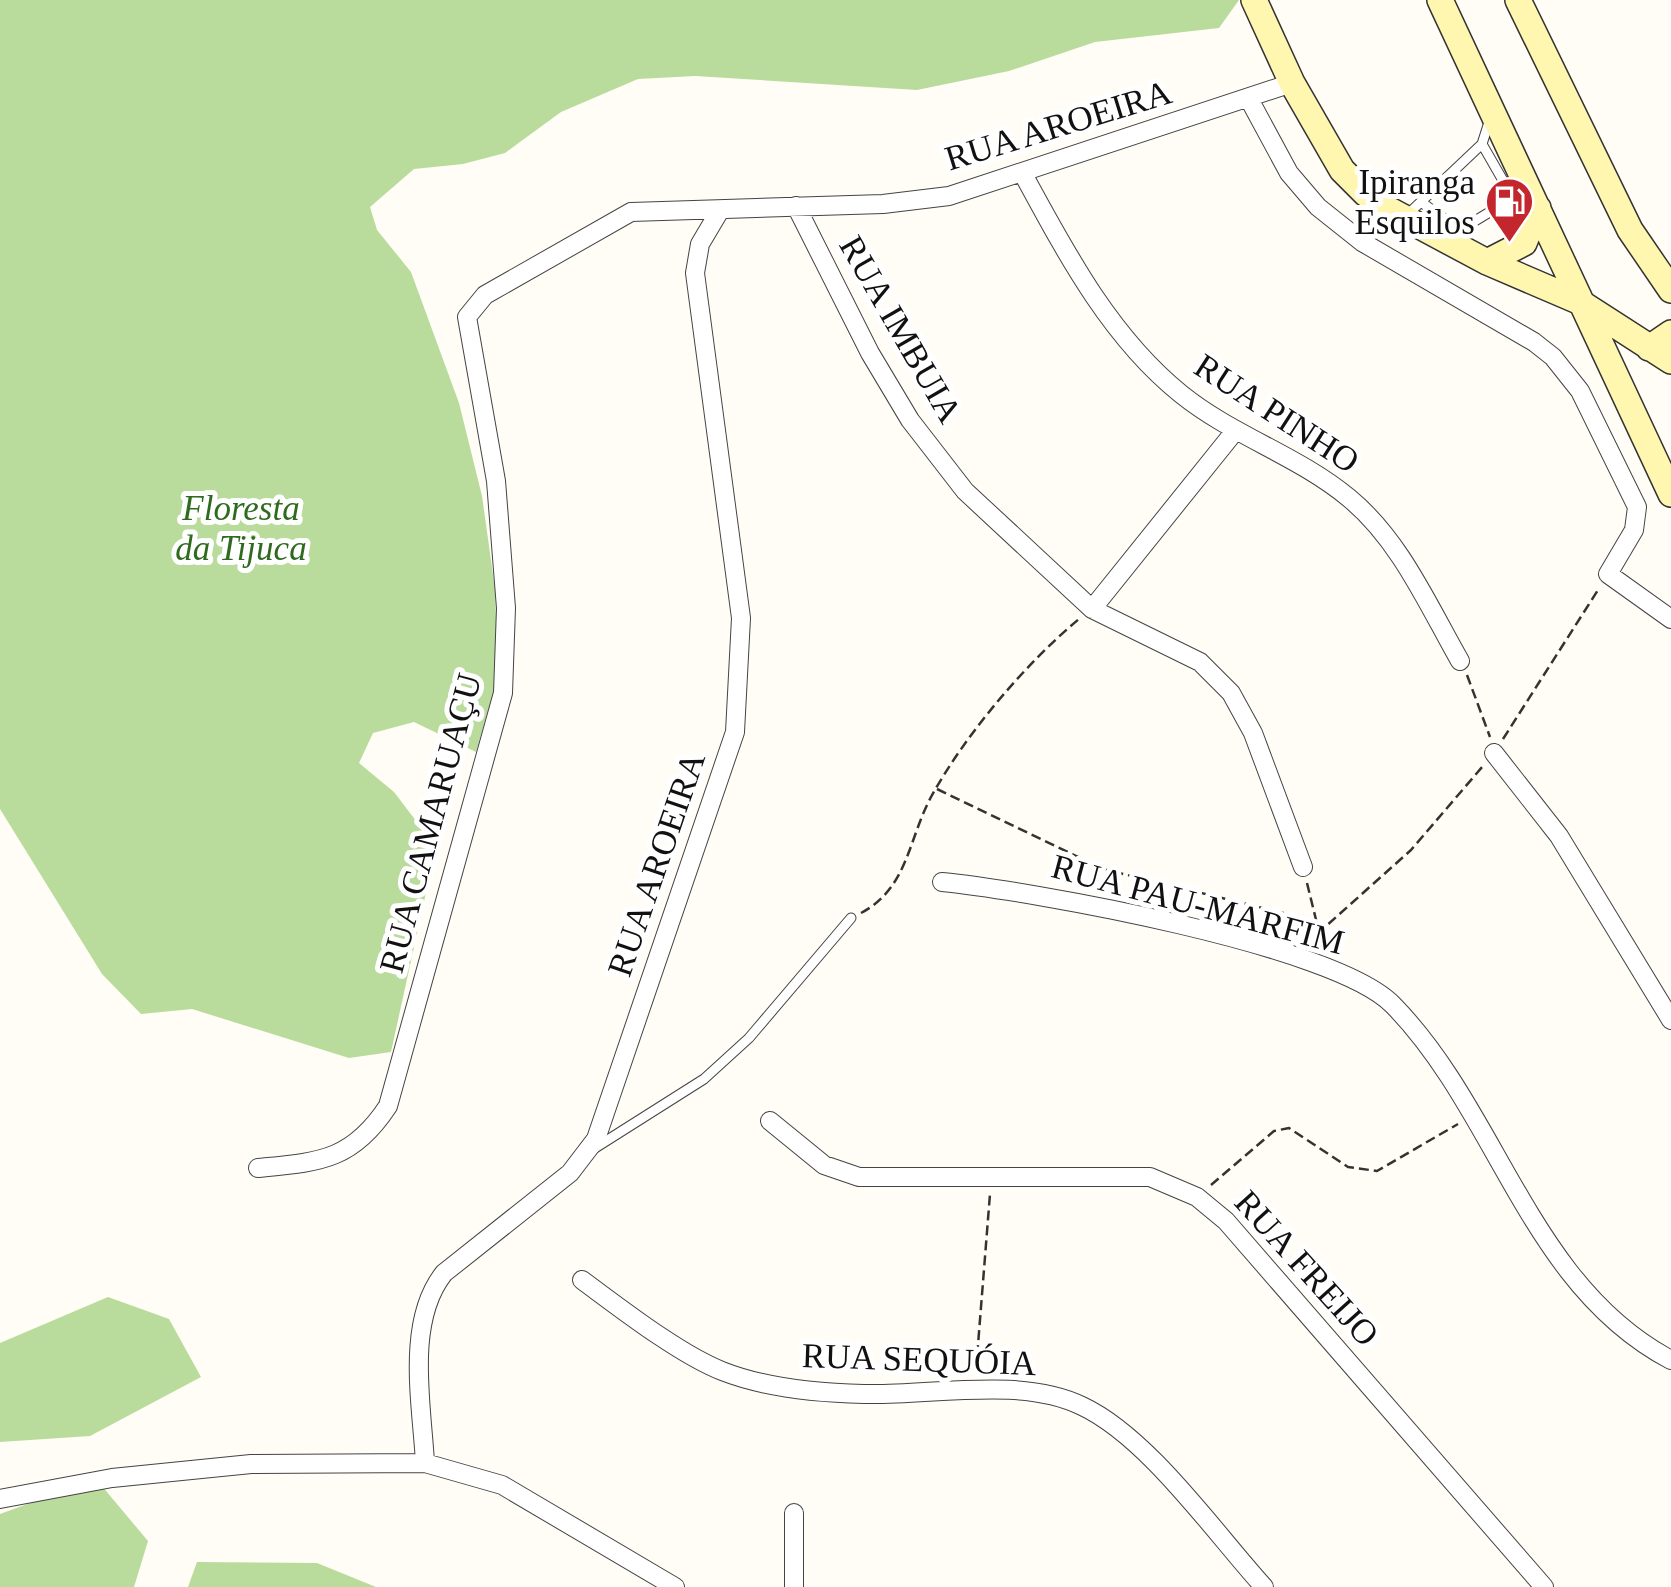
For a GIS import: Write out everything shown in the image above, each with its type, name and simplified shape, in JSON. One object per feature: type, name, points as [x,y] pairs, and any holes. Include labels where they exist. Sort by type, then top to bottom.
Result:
[{"type":"main road","points":[[1254,0],[1292,83],[1342,170],[1386,208],[1412,210],[1459,238],[1487,262],[1578,301],[1660,355],[1671,333]]},
{"type":"main road","points":[[1440,0],[1492,111],[1526,198],[1671,494]]},
{"type":"main road","points":[[1518,0],[1630,230],[1671,290]]},
{"type":"main road","points":[[1487,262],[1524,242],[1526,198]]},
{"type":"street","name":"RUA AROEIRA","points":[[472,342],[466,317],[485,296],[631,212],[882,204],[949,196],[1292,83]]},
{"type":"street","points":[[1249,98],[1289,172],[1318,207],[1362,242],[1440,284],[1553,357],[1580,391],[1636,507],[1634,530],[1608,574],[1671,620]]},
{"type":"street","name":"RUA PINHO","points":[[1022,172],[1067,255],[1110,318],[1180,393],[1235,432],[1314,474],[1370,519],[1399,554],[1460,661]]},
{"type":"street","name":"RUA IMBUIA","points":[[796,206],[870,353],[910,420],[965,491],[1092,609],[1200,662],[1231,693],[1253,733],[1303,867]]},
{"type":"street","name":"RUA AROEIRA","points":[[425,1462],[421,1344],[433,1286],[444,1273],[570,1173],[588,1152],[736,732],[741,618],[696,273],[700,244],[719,212]]},
{"type":"street","name":"RUA CAMARUAÇU","points":[[258,1168],[325,1162],[373,1129],[388,1106],[503,693],[506,608],[496,481],[472,342]]},
{"type":"street","points":[[1092,609],[1235,432]]},
{"type":"street","points":[[1494,754],[1558,836],[1671,1020]]},
{"type":"street","name":"RUA PAU-MARFIM","points":[[942,882],[1040,896],[1293,955],[1379,992],[1421,1037],[1472,1115],[1545,1242],[1602,1306],[1671,1360]]},
{"type":"street","name":"RUA FREIJO","points":[[770,1121],[804,1153],[844,1174],[1150,1177],[1197,1197],[1226,1221],[1544,1587]]},
{"type":"street","name":"RUA SEQUÓIA","points":[[582,1280],[721,1371],[780,1386],[864,1394],[974,1390],[1066,1398],[1122,1429],[1264,1587]]},
{"type":"street","points":[[0,1498],[112,1478],[251,1464],[425,1462],[502,1485],[674,1587]]},
{"type":"street","points":[[794,1513],[794,1587]]},
{"type":"lane","points":[[1412,210],[1482,144],[1492,111]]},
{"type":"lane","points":[[1459,238],[1526,198],[1482,144]]},
{"type":"lane","points":[[588,1152],[704,1079],[748,1038],[851,918]]},
{"type":"path","points":[[1293,955],[1424,836],[1494,754],[1608,574]]},
{"type":"path","points":[[851,918],[888,895],[901,876],[937,789],[1008,691],[1055,640],[1092,609]]},
{"type":"path","points":[[1460,661],[1481,705],[1494,754]]},
{"type":"path","points":[[937,789],[1103,870],[1316,921]]},
{"type":"path","points":[[1303,867],[1319,932]]},
{"type":"path","points":[[1197,1197],[1274,1131],[1289,1128],[1348,1168],[1376,1171],[1472,1115]]},
{"type":"path","points":[[974,1390],[992,1177]]},
{"type":"green space","name":"Floresta da Tijuca","points":[[0,0],[1239,0],[1219,28],[1095,42],[1009,71],[917,90],[695,76],[638,79],[561,112],[505,153],[463,164],[414,169],[370,207],[377,230],[411,272],[459,403],[482,496],[495,589],[498,676],[476,752],[414,722],[373,733],[359,763],[394,792],[436,847],[391,1052],[349,1058],[192,1009],[141,1014],[102,974],[0,809]]},
{"type":"green space","points":[[108,1297],[169,1319],[201,1377],[90,1436],[0,1442],[0,1343]]},
{"type":"green space","points":[[96,1479],[148,1541],[134,1587],[0,1587],[0,1514]]},
{"type":"green space","points":[[197,1562],[317,1563],[376,1587],[188,1587]]},
{"type":"place","name":"Ipiranga Esquilos","points":[[1510,244]]}]
